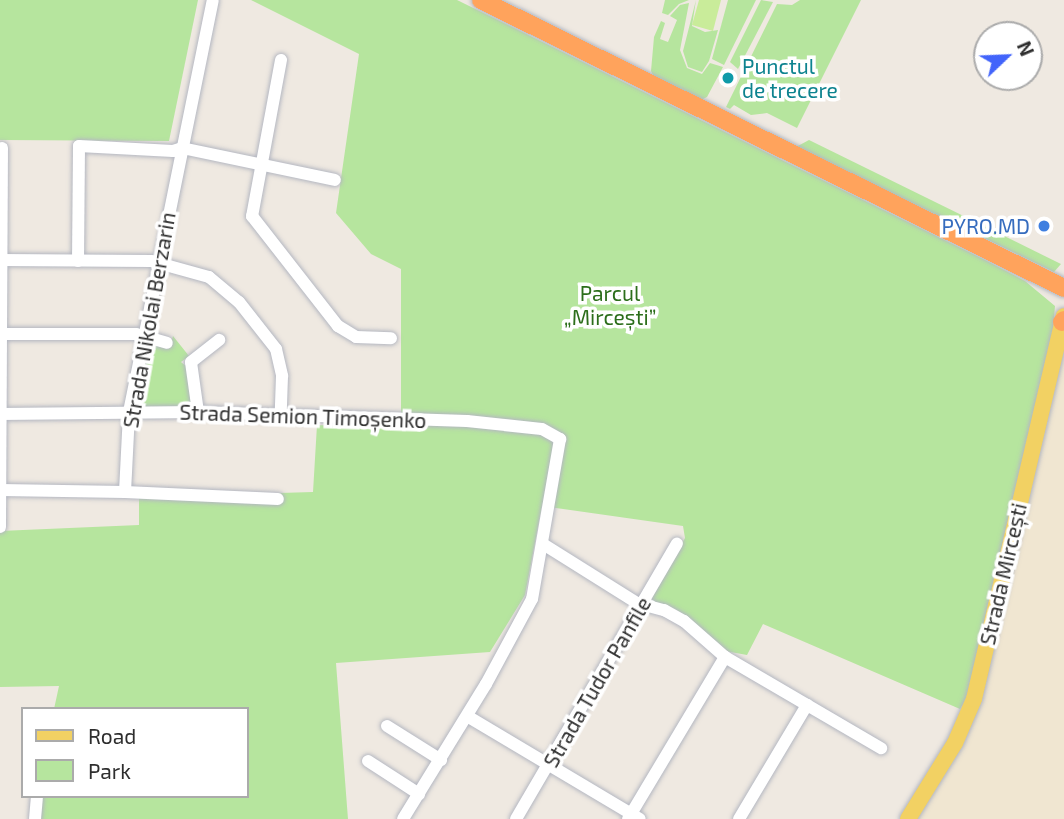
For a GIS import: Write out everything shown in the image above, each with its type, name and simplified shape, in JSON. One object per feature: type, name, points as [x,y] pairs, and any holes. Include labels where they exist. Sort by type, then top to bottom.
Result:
[{"type":"highway","points":[[481,0],[1064,288]]},
{"type":"main road","name":"Strada Mircești","points":[[908,819],[955,743],[974,699],[1063,320]]},
{"type":"street","name":"Strada Nikolai Berzarin","points":[[125,492],[129,412],[213,0]]},
{"type":"street","points":[[281,60],[260,165],[253,216],[338,326],[356,337],[391,338]]},
{"type":"street","points":[[78,261],[79,146],[173,151],[182,148],[335,180]]},
{"type":"street","points":[[0,527],[2,148]]},
{"type":"street","points":[[1,260],[151,261],[208,277],[239,302],[276,349],[282,376],[281,414]]},
{"type":"street","points":[[2,334],[136,334],[167,343]]},
{"type":"street","points":[[198,412],[191,362],[219,340]]},
{"type":"street","name":"Strada Semion Timoșenko","points":[[0,414],[281,414],[467,421],[542,429],[560,439],[543,544]]},
{"type":"street","points":[[1,490],[278,499]]},
{"type":"street","points":[[404,819],[467,716],[531,599],[543,544],[637,603],[664,610],[684,621],[725,657],[881,748]]},
{"type":"street","name":"Strada Tudor Panfile","points":[[516,819],[677,544]]},
{"type":"street","points":[[467,716],[633,817],[725,657]]},
{"type":"street","points":[[739,819],[807,705]]},
{"type":"street","points":[[387,726],[440,760]]},
{"type":"street","points":[[368,761],[419,793]]},
{"type":"street","points":[[35,819],[37,798]]},
{"type":"shaded area","points":[[1064,332],[1064,819],[913,819],[963,735]]},
{"type":"green space","points":[[0,0],[198,0],[169,141],[0,140]]},
{"type":"green space","name":"Parcul „Mircești”","points":[[251,0],[457,0],[983,259],[1025,281],[1055,306],[1052,343],[973,688],[960,709],[763,624],[747,655],[725,651],[649,602],[685,538],[683,526],[542,506],[525,595],[490,652],[336,663],[348,819],[40,819],[42,798],[248,798],[248,707],[54,707],[59,686],[0,687],[0,531],[139,525],[139,497],[313,492],[317,425],[401,428],[401,269],[371,254],[336,213],[359,54]]},
{"type":"green space","points":[[665,0],[689,0],[679,4],[668,15],[662,13]]},
{"type":"green space","points":[[696,0],[692,26],[705,32],[718,30],[709,61],[702,72],[688,67],[683,51]]},
{"type":"green space","points":[[699,0],[721,0],[713,31],[692,25]]},
{"type":"green space","points":[[728,0],[756,0],[724,65],[712,59]]},
{"type":"green space","points":[[761,0],[773,2],[738,69],[730,62]]},
{"type":"green space","points":[[800,0],[861,0],[797,128],[767,113],[751,115],[734,105],[730,109],[726,107],[777,4],[792,5]]},
{"type":"green space","points":[[689,3],[680,50],[687,68],[702,74],[710,63],[723,67],[707,97],[701,100],[654,77],[651,71],[654,37],[661,21],[665,23],[660,39],[668,42],[677,20],[670,16],[680,5]]},
{"type":"green space","points":[[809,140],[1061,264],[1054,272],[796,147]]},
{"type":"green space","points":[[173,336],[189,356],[181,362],[187,367],[194,401],[190,407],[138,407],[149,344],[169,349]]},
{"type":"place","name":"Punctul de trecere","points":[[728,78]]},
{"type":"place","name":"PYRO.MD","points":[[1044,226]]}]
